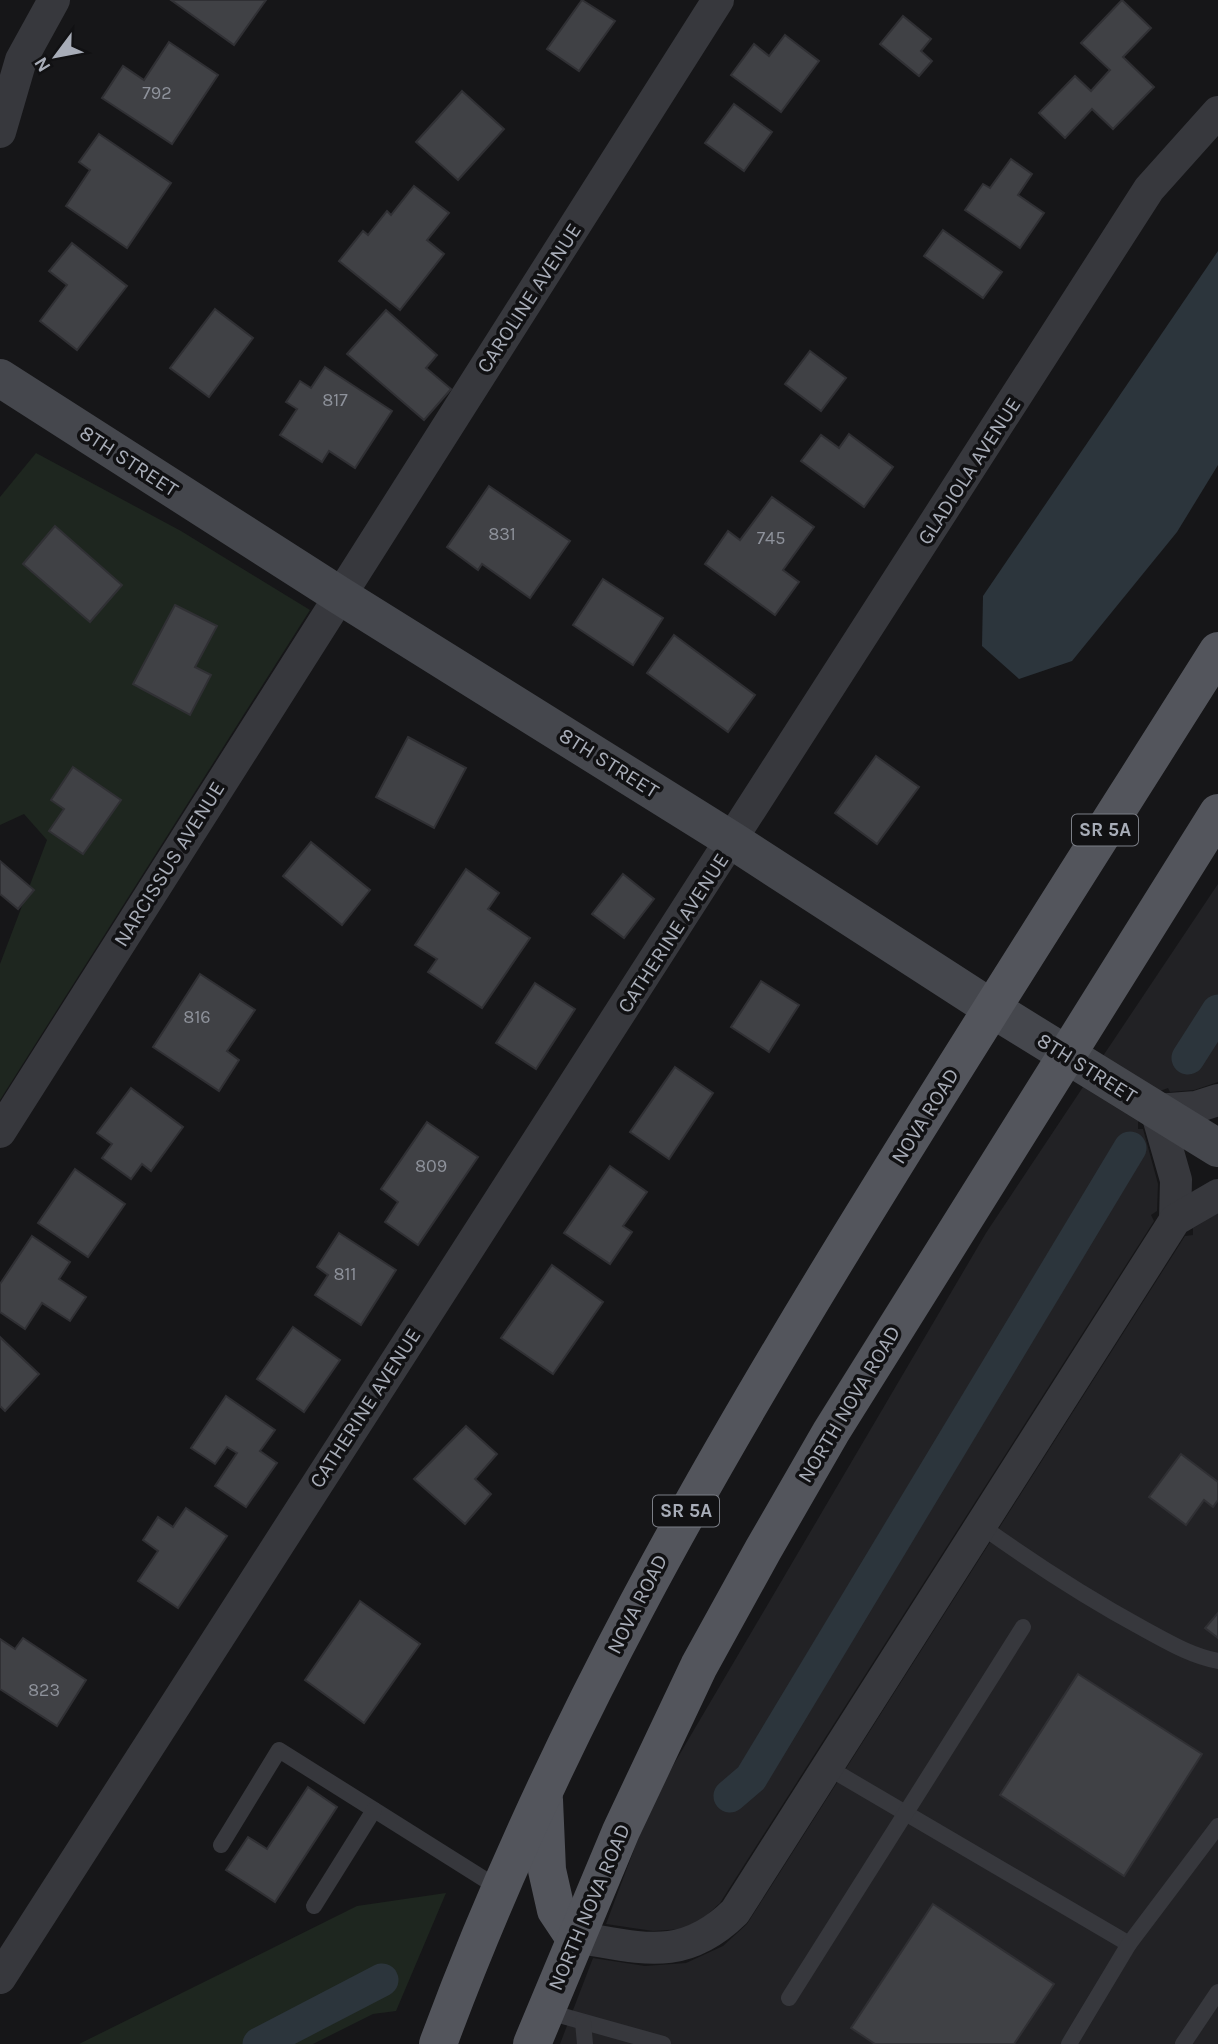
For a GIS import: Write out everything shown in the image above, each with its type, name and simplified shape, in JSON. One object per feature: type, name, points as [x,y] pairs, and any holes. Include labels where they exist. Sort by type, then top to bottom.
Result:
[{"type":"main road","name":"SR 5A","points":[[991,1008],[1218,651]]},
{"type":"main road","name":"NORTH NOVA ROAD","points":[[538,2027],[574,1937],[699,1665],[756,1562],[831,1432],[1218,813]]},
{"type":"main road","name":"NOVA ROAD","points":[[438,2044],[543,1791],[671,1539],[753,1394],[991,1008]]},
{"type":"main road","points":[[543,1791],[547,1870],[556,1910],[574,1937]]},
{"type":"street","points":[[0,132],[21,60],[54,0]]},
{"type":"street","name":"CAROLINE AVENUE","points":[[339,595],[718,0]]},
{"type":"street","name":"GLADIOLA AVENUE","points":[[733,841],[1149,189],[1218,112]]},
{"type":"street","name":"8TH STREET","points":[[0,378],[339,595],[733,841],[991,1008],[1218,1148]]},
{"type":"street","name":"NARCISSUS AVENUE","points":[[0,1132],[339,595]]},
{"type":"street","name":"CATHERINE AVENUE","points":[[0,1978],[267,1559],[733,841]]},
{"type":"street","points":[[1175,1220],[1176,1181],[1170,1149],[1156,1110],[1196,1107],[1218,1100]]},
{"type":"street","points":[[574,1937],[650,1948],[687,1945],[715,1931],[735,1912],[1175,1220],[1218,1195]]},
{"type":"lane","points":[[980,1525],[1037,1566],[1120,1615],[1199,1657],[1218,1661]]},
{"type":"lane","points":[[789,1998],[1023,1627]]},
{"type":"lane","points":[[221,1845],[279,1750],[501,1889]]},
{"type":"lane","points":[[827,1767],[1129,1944]]},
{"type":"lane","points":[[314,1906],[374,1810]]},
{"type":"lane","points":[[1069,2044],[1129,1944],[1218,1826]]},
{"type":"lane","points":[[1183,2044],[1218,1992]]},
{"type":"lane","points":[[583,2022],[585,2044]]},
{"type":"lane","points":[[538,2027],[583,2022],[663,2044]]},
{"type":"shaded area","points":[[1218,251],[1218,465],[1177,532],[1072,661],[1019,679],[982,646],[983,596]]},
{"type":"shaded area","points":[[36,453],[181,531],[310,610],[0,1100],[0,964],[47,840],[24,814],[0,825],[0,497]]},
{"type":"shaded area","points":[[1218,884],[1218,1082],[1194,1090],[1170,1092],[1168,1088],[1160,1091],[1103,1056]]},
{"type":"shaded area","points":[[1083,1087],[1138,1121],[1138,1129],[1143,1129],[1158,1184],[1157,1211],[1151,1215],[1154,1221],[720,1903],[705,1917],[683,1929],[653,1931],[606,1924],[661,1786],[986,1233]]},
{"type":"shaded area","points":[[1218,1213],[1218,2044],[560,2044],[593,1958],[645,1966],[686,1963],[723,1946],[747,1924],[1185,1236],[1193,1235],[1193,1228]]},
{"type":"shaded area","points":[[446,1893],[396,2011],[373,2014],[313,2044],[79,2044],[357,1906]]},
{"type":"building","points":[[171,0],[266,0],[234,45]]},
{"type":"building","points":[[582,0],[615,21],[579,71],[547,49]]},
{"type":"building","points":[[1122,0],[1151,28],[1123,57],[1154,87],[1113,129],[1092,109],[1065,138],[1039,113],[1075,76],[1091,91],[1110,70],[1081,43]]},
{"type":"building","points":[[903,16],[931,39],[921,51],[932,61],[919,76],[880,44]]},
{"type":"building","points":[[785,35],[819,61],[781,112],[731,75],[754,44],[769,56]]},
{"type":"building","points":[[169,42],[218,75],[172,144],[102,98],[123,66],[144,80]]},
{"type":"building","points":[[462,91],[504,129],[458,180],[416,142]]},
{"type":"building","points":[[734,104],[772,132],[744,171],[705,143]]},
{"type":"building","points":[[99,134],[171,183],[127,248],[66,206],[90,170],[79,162]]},
{"type":"building","points":[[1011,159],[1032,174],[1018,195],[1044,213],[1020,248],[965,210],[983,184],[990,188]]},
{"type":"building","points":[[414,186],[449,213],[427,240],[444,254],[400,310],[339,261],[363,231],[368,235],[387,211],[391,215]]},
{"type":"building","points":[[943,230],[1002,272],[983,298],[924,256]]},
{"type":"building","points":[[72,243],[127,286],[77,350],[40,321],[67,285],[49,271]]},
{"type":"building","points":[[215,309],[253,338],[209,397],[170,368]]},
{"type":"building","points":[[386,310],[437,355],[426,368],[451,389],[424,420],[347,354]]},
{"type":"building","points":[[810,351],[846,378],[821,411],[785,384]]},
{"type":"building","points":[[325,367],[392,411],[355,468],[329,451],[322,462],[280,435],[297,409],[286,402],[300,381],[311,388]]},
{"type":"building","points":[[849,434],[893,467],[864,507],[801,461],[821,435],[839,448]]},
{"type":"building","points":[[489,486],[570,541],[530,598],[482,564],[478,570],[447,547]]},
{"type":"building","points":[[772,497],[814,527],[783,570],[799,582],[775,615],[705,564],[728,531],[740,540]]},
{"type":"building","points":[[55,526],[122,585],[90,622],[23,564]]},
{"type":"building","points":[[603,579],[663,618],[633,665],[573,625]]},
{"type":"building","points":[[175,605],[217,626],[195,667],[211,675],[190,715],[133,684]]},
{"type":"building","points":[[674,635],[755,695],[728,732],[647,673]]},
{"type":"building","points":[[408,737],[466,768],[434,828],[376,797]]},
{"type":"building","points":[[876,756],[919,787],[877,844],[835,813]]},
{"type":"building","points":[[73,767],[121,800],[83,854],[49,831],[64,809],[51,800]]},
{"type":"building","points":[[311,842],[370,890],[342,925],[283,876]]},
{"type":"building","points":[[0,861],[34,890],[18,909],[0,894]]},
{"type":"building","points":[[466,869],[499,893],[488,909],[530,938],[482,1008],[428,972],[437,959],[415,945]]},
{"type":"building","points":[[623,874],[654,899],[624,938],[592,914]]},
{"type":"building","points":[[200,974],[255,1010],[227,1051],[239,1060],[219,1091],[153,1047]]},
{"type":"building","points":[[761,981],[799,1005],[769,1052],[731,1027]]},
{"type":"building","points":[[535,983],[575,1009],[536,1069],[496,1043]]},
{"type":"building","points":[[675,1067],[713,1093],[669,1159],[630,1132]]},
{"type":"building","points":[[131,1088],[183,1127],[151,1171],[142,1164],[131,1179],[102,1158],[112,1144],[97,1133]]},
{"type":"building","points":[[427,1122],[478,1157],[418,1245],[385,1222],[398,1202],[381,1189]]},
{"type":"building","points":[[610,1166],[647,1192],[623,1226],[632,1232],[610,1264],[564,1233]]},
{"type":"building","points":[[75,1169],[125,1204],[88,1257],[38,1223]]},
{"type":"building","points":[[339,1233],[396,1270],[361,1325],[315,1295],[328,1275],[317,1267]]},
{"type":"building","points":[[32,1236],[70,1262],[59,1279],[86,1297],[70,1321],[42,1303],[25,1329],[0,1312],[0,1284]]},
{"type":"building","points":[[552,1265],[603,1302],[553,1374],[501,1338]]},
{"type":"building","points":[[293,1327],[340,1360],[304,1412],[257,1379]]},
{"type":"building","points":[[0,1337],[39,1374],[5,1411],[0,1406]]},
{"type":"building","points":[[226,1396],[275,1430],[260,1451],[277,1463],[246,1507],[215,1486],[237,1453],[227,1447],[215,1464],[191,1448]]},
{"type":"building","points":[[466,1426],[497,1454],[475,1479],[491,1494],[465,1524],[414,1479]]},
{"type":"building","points":[[1181,1454],[1218,1482],[1218,1500],[1213,1507],[1204,1500],[1186,1525],[1149,1497]]},
{"type":"building","points":[[186,1508],[227,1536],[178,1608],[138,1581],[158,1551],[143,1540],[158,1517],[173,1527]]},
{"type":"building","points":[[360,1601],[420,1644],[364,1723],[305,1680]]},
{"type":"building","points":[[1218,1613],[1218,1638],[1205,1628]]},
{"type":"building","points":[[23,1638],[86,1680],[57,1726],[0,1689],[0,1639],[15,1649]]},
{"type":"building","points":[[1078,1674],[1202,1754],[1124,1876],[1000,1795]]},
{"type":"building","points":[[308,1787],[337,1807],[275,1902],[226,1870],[248,1837],[267,1849]]},
{"type":"building","points":[[933,1904],[1054,1984],[1014,2044],[875,2044],[851,2028]]},
{"type":"waterway","points":[[1188,1058],[1218,1011]]},
{"type":"waterway","points":[[730,1796],[751,1778],[1130,1148]]},
{"type":"waterway","points":[[259,2044],[382,1980]]}]
